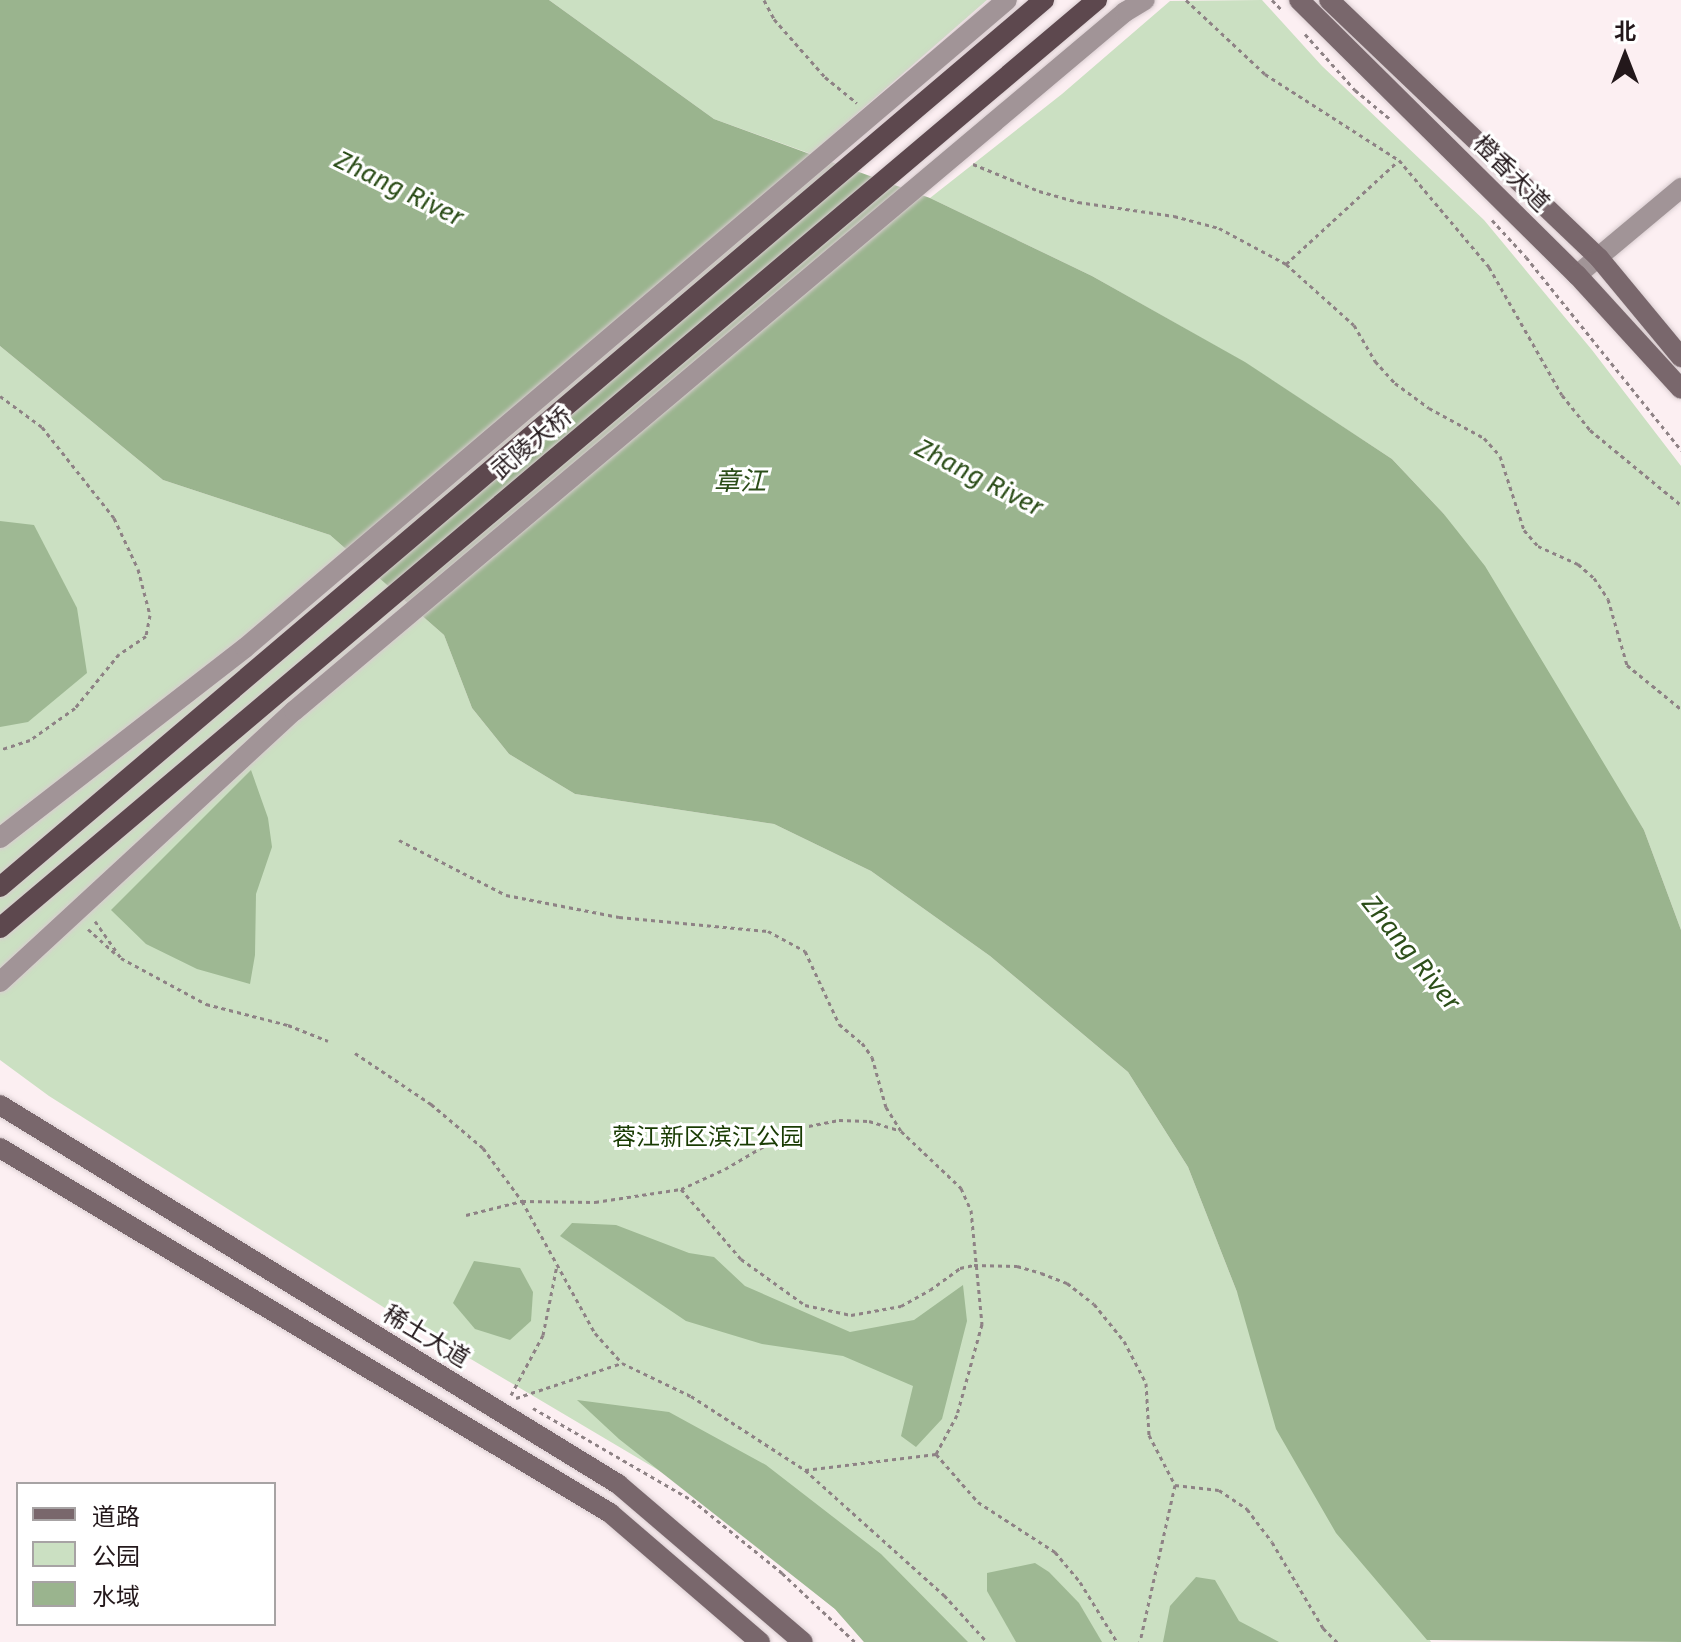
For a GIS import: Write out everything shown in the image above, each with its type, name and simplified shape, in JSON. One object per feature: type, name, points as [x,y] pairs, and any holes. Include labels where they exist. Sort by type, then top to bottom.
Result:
[{"type":"main road","name":"武陵大桥","points":[[0,886],[1044,0]]},
{"type":"main road","name":"武陵大桥","points":[[0,928],[1097,0]]},
{"type":"main road","name":"橙香大道","points":[[1329,0],[1599,258],[1681,357]]},
{"type":"main road","name":"橙香大道","points":[[1293,7],[1577,275],[1681,389]]},
{"type":"main road","points":[[0,935],[52,884]]},
{"type":"main road","name":"稀土大道","points":[[0,1105],[618,1484],[795,1639]]},
{"type":"main road","points":[[0,1148],[610,1513],[760,1642]]},
{"type":"street","points":[[0,838],[245,648],[1007,0]]},
{"type":"street","points":[[0,982],[294,711],[1125,12],[1145,0]]},
{"type":"street","points":[[1577,275],[1681,188]]},
{"type":"path","points":[[764,0],[774,19],[825,77],[867,111]]},
{"type":"path","points":[[1186,0],[1265,74],[1399,160],[1489,267],[1562,395],[1581,418],[1681,505]]},
{"type":"path","points":[[1272,0],[1293,7]]},
{"type":"path","points":[[1298,25],[1333,69],[1393,121]]},
{"type":"path","points":[[962,158],[1039,191],[1078,202],[1174,216],[1219,228],[1286,264],[1354,325],[1375,361],[1395,383],[1429,408],[1484,438],[1500,456],[1524,530],[1538,546],[1578,564],[1594,578],[1608,599],[1627,665],[1681,709]]},
{"type":"path","points":[[1286,264],[1399,160]]},
{"type":"path","points":[[1486,214],[1526,257],[1681,450]]},
{"type":"path","points":[[0,396],[42,427],[114,518],[138,569],[150,615],[146,636],[119,654],[75,708],[30,740],[0,750]]},
{"type":"path","points":[[399,840],[506,895],[619,917],[768,931],[805,951],[839,1024],[862,1043],[872,1057],[886,1107],[901,1131],[961,1188],[971,1210],[982,1324],[957,1415],[936,1454]]},
{"type":"path","points":[[95,920],[121,958],[206,1004],[288,1025],[328,1041]]},
{"type":"path","points":[[355,1053],[431,1104],[483,1148],[522,1201],[595,1333],[622,1363],[691,1396],[805,1470],[944,1595],[987,1642]]},
{"type":"path","points":[[466,1215],[522,1201],[595,1202],[681,1189],[725,1169],[793,1129],[839,1120],[869,1121],[901,1131]]},
{"type":"path","points":[[681,1189],[741,1259],[805,1305],[851,1315],[901,1306],[960,1268],[974,1265],[1017,1266],[1041,1273],[1067,1283],[1094,1304],[1124,1341],[1146,1383],[1149,1435],[1175,1485],[1140,1642]]},
{"type":"path","points":[[557,1265],[543,1335],[513,1397],[622,1363]]},
{"type":"path","points":[[805,1470],[936,1454]]},
{"type":"path","points":[[936,1454],[978,1502],[1055,1552],[1080,1582],[1117,1642]]},
{"type":"path","points":[[1175,1485],[1219,1490],[1247,1509],[1272,1542],[1323,1628],[1337,1642]]},
{"type":"green space","points":[[549,0],[987,0],[811,154],[714,119]]},
{"type":"green space","points":[[1262,0],[1322,66],[1484,220],[1592,350],[1681,466],[1681,930],[1644,830],[1443,513],[1392,459],[1244,362],[1092,276],[930,198],[1062,94],[1170,1]]},
{"type":"green space","name":"蓉江新区滨江公园","points":[[0,346],[163,480],[330,535],[444,635],[472,708],[509,754],[575,794],[774,824],[871,871],[990,956],[1128,1072],[1188,1167],[1237,1292],[1431,1642],[864,1642],[835,1609],[675,1480],[388,1310],[49,1096],[0,1060]]},
{"type":"shaded area","points":[[0,521],[34,525],[77,608],[87,673],[28,722],[0,727]]},
{"type":"shaded area","points":[[251,770],[268,818],[272,847],[256,894],[255,955],[250,984],[197,969],[146,944],[111,910]]},
{"type":"shaded area","points":[[572,1223],[616,1225],[689,1253],[714,1257],[745,1286],[850,1332],[914,1320],[963,1285],[967,1321],[942,1419],[916,1447],[901,1436],[913,1386],[843,1356],[762,1344],[686,1321],[560,1236]]},
{"type":"shaded area","points":[[474,1261],[520,1268],[533,1292],[531,1321],[510,1340],[475,1329],[453,1303]]},
{"type":"shaded area","points":[[577,1400],[669,1412],[766,1465],[881,1554],[968,1642],[864,1642],[835,1609],[619,1439]]},
{"type":"shaded area","points":[[1035,1563],[1049,1572],[1079,1603],[1102,1642],[1016,1642],[987,1591],[987,1573]]},
{"type":"shaded area","points":[[1196,1577],[1215,1580],[1239,1621],[1279,1642],[1163,1642],[1170,1606]]},
{"type":"water","name":"章江","points":[[0,0],[549,0],[714,119],[930,198],[1092,276],[1245,362],[1392,459],[1443,513],[1485,566],[1644,830],[1681,930],[1681,1642],[1427,1640],[1336,1533],[1276,1429],[1237,1292],[1188,1167],[1128,1072],[990,956],[871,871],[774,824],[575,794],[509,754],[472,708],[444,635],[330,535],[163,480],[0,346]]},
{"type":"water label","name":"Zhang River","points":[[399,189]]},
{"type":"water label","name":"Zhang River","points":[[979,478]]},
{"type":"water label","name":"Zhang River","points":[[1411,953]]}]
